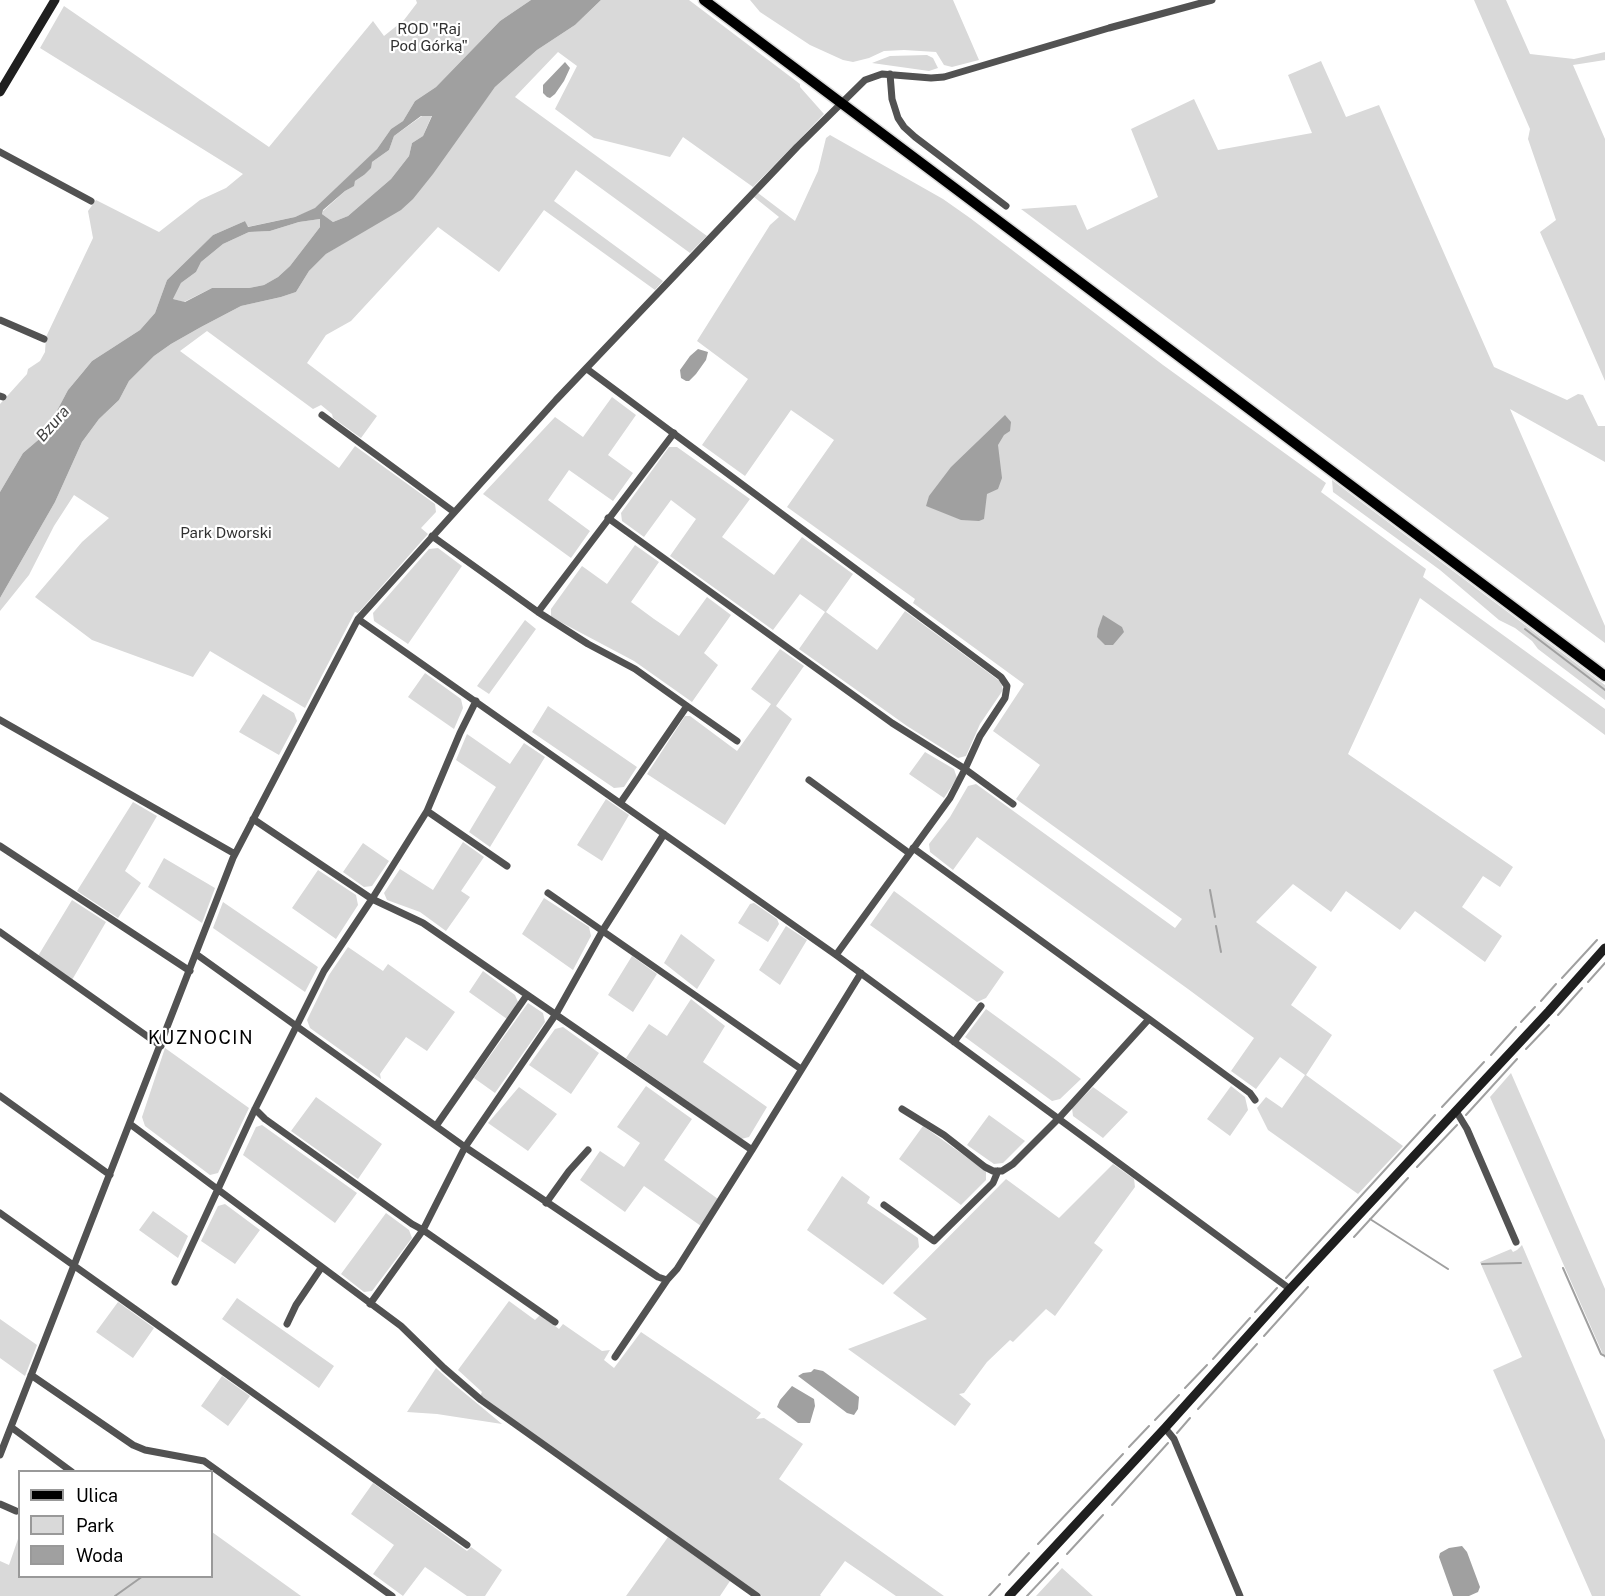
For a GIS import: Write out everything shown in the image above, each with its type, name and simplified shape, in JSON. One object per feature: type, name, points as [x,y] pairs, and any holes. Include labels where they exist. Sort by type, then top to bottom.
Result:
[{"type":"main road","points":[[704,0],[1605,676]]},
{"type":"street","points":[[0,92],[55,0]]},
{"type":"street","points":[[0,1455],[235,854],[358,619],[587,369],[768,177],[865,80],[875,75],[890,74],[944,77],[1212,0]]},
{"type":"street","points":[[890,74],[892,99],[904,127],[1006,206]]},
{"type":"street","points":[[0,152],[91,201]]},
{"type":"street","points":[[0,320],[44,339]]},
{"type":"street","points":[[587,369],[1000,677],[1007,686],[1007,692],[980,736],[950,798],[836,955]]},
{"type":"street","points":[[322,415],[454,512]]},
{"type":"street","points":[[538,612],[674,433]]},
{"type":"street","points":[[608,518],[892,723],[965,769],[1012,804]]},
{"type":"street","points":[[432,536],[538,612],[588,644],[636,669],[737,741]]},
{"type":"street","points":[[358,619],[836,955],[1290,1289]]},
{"type":"street","points":[[175,1282],[255,1109],[324,971],[427,811],[476,701]]},
{"type":"street","points":[[621,802],[687,706]]},
{"type":"street","points":[[0,720],[235,854]]},
{"type":"street","points":[[809,780],[1149,1019],[1250,1093],[1255,1100]]},
{"type":"street","points":[[427,811],[507,866]]},
{"type":"street","points":[[253,819],[372,899],[417,919],[752,1150]]},
{"type":"street","points":[[370,1304],[423,1230],[465,1147],[556,1014],[603,930],[664,834]]},
{"type":"street","points":[[0,846],[190,971]]},
{"type":"street","points":[[548,893],[801,1069]]},
{"type":"street","points":[[0,932],[161,1046]]},
{"type":"street","points":[[1010,1596],[1605,948]]},
{"type":"street","points":[[196,954],[465,1147],[658,1277],[667,1280]]},
{"type":"street","points":[[615,1357],[667,1280],[677,1269],[861,973]]},
{"type":"street","points":[[436,1126],[526,995]]},
{"type":"street","points":[[954,1042],[981,1006]]},
{"type":"street","points":[[902,1109],[945,1135],[985,1167],[1002,1171],[1013,1164],[1059,1118],[1149,1019]]},
{"type":"street","points":[[0,1096],[110,1175]]},
{"type":"street","points":[[255,1109],[265,1119],[402,1218],[423,1230],[555,1323]]},
{"type":"street","points":[[1456,1111],[1467,1129],[1516,1242]]},
{"type":"street","points":[[130,1124],[414,1337],[444,1368],[482,1400],[757,1596]]},
{"type":"street","points":[[546,1203],[569,1171],[588,1150]]},
{"type":"street","points":[[884,1205],[934,1241],[993,1183],[998,1171]]},
{"type":"street","points":[[0,1213],[467,1545]]},
{"type":"street","points":[[287,1324],[296,1305],[321,1268]]},
{"type":"street","points":[[31,1375],[133,1445],[145,1450],[204,1461],[392,1596]]},
{"type":"street","points":[[11,1427],[69,1470]]},
{"type":"street","points":[[1165,1428],[1174,1439],[1240,1596]]},
{"type":"street","points":[[0,1503],[16,1511]]},
{"type":"green space","name":"ROD \"Raj Pod Górką\"","points":[[416,0],[531,0],[500,21],[436,87],[415,101],[403,121],[391,129],[377,149],[315,209],[295,217],[247,227],[245,221],[213,235],[167,280],[155,313],[140,330],[92,361],[68,390],[44,435],[23,453],[0,492],[0,404],[27,374],[28,369],[40,361],[45,352],[46,337],[93,238],[88,211],[96,200],[159,232],[200,200],[226,188],[243,174],[40,48],[64,6],[269,147],[373,21],[384,36],[404,20],[417,3]]},
{"type":"green space","name":"Park Dworski","points":[[601,0],[689,0],[800,84],[800,87],[824,114],[753,187],[683,137],[670,157],[594,138],[555,109],[577,66],[558,52],[515,97],[707,236],[690,253],[576,170],[554,201],[663,281],[655,290],[544,210],[499,272],[438,227],[351,321],[326,335],[307,363],[377,416],[361,438],[333,418],[332,414],[321,405],[313,409],[207,331],[180,351],[339,468],[355,446],[435,504],[436,512],[421,528],[428,534],[358,613],[355,612],[305,708],[210,651],[193,677],[92,640],[35,597],[82,542],[109,518],[74,495],[54,526],[29,575],[0,611],[0,598],[55,502],[82,442],[99,419],[119,400],[129,381],[154,356],[201,327],[241,306],[296,292],[309,271],[326,254],[350,239],[453,143],[495,87],[537,50],[575,25]]},
{"type":"green space","points":[[750,0],[953,0],[979,60],[952,67],[944,65],[936,52],[904,50],[884,51],[853,62],[843,60],[810,45],[760,12]]},
{"type":"green space","points":[[1474,0],[1506,0],[1530,54],[1574,59],[1605,52],[1605,60],[1573,65],[1605,139],[1605,381],[1540,232],[1556,220],[1528,139],[1530,129]]},
{"type":"green space","points":[[927,55],[933,58],[938,68],[929,71],[872,63],[890,56]]},
{"type":"green space","points":[[1321,61],[1346,117],[1379,105],[1494,367],[1567,400],[1578,394],[1583,395],[1598,426],[1605,426],[1605,462],[1510,409],[1605,626],[1605,643],[1021,209],[1076,205],[1087,230],[1158,197],[1131,129],[1194,99],[1218,150],[1312,133],[1288,75]]},
{"type":"green space","points":[[432,115],[423,136],[412,143],[409,156],[391,179],[348,216],[333,222],[322,214],[364,175],[372,162],[389,150],[394,136],[422,116]]},
{"type":"green space","points":[[830,135],[943,199],[970,218],[1163,365],[1326,483],[1321,492],[1426,569],[1423,577],[1605,709],[1605,735],[1420,598],[1348,754],[1513,867],[1500,887],[1483,876],[1462,907],[1502,936],[1485,962],[1415,911],[1400,930],[1346,891],[1331,912],[1293,884],[1256,922],[1317,967],[1291,1005],[1332,1035],[1306,1075],[1403,1146],[1358,1194],[1268,1130],[1257,1108],[1266,1097],[1282,1108],[1305,1075],[1280,1057],[1256,1089],[1231,1071],[1254,1038],[1188,989],[977,837],[953,870],[930,852],[929,844],[950,817],[968,786],[976,784],[1175,928],[1182,919],[1016,799],[1040,765],[993,731],[1024,684],[913,603],[915,599],[787,507],[834,440],[791,410],[745,476],[702,445],[748,379],[697,341],[770,225],[779,217],[754,197],[758,193],[795,221],[818,171],[826,138]]},
{"type":"green space","points":[[320,219],[320,227],[290,266],[278,277],[264,285],[249,288],[212,288],[184,302],[173,299],[181,283],[196,272],[201,262],[223,244],[249,232],[270,231],[299,222]]},
{"type":"green space","points":[[612,397],[636,415],[608,455],[633,473],[613,501],[569,470],[548,500],[590,531],[571,558],[483,494],[555,417],[583,437]]},
{"type":"green space","points":[[669,447],[677,447],[750,499],[722,537],[774,575],[802,537],[853,574],[826,612],[877,650],[905,611],[1001,682],[1003,690],[980,724],[966,756],[958,758],[907,726],[799,649],[825,612],[800,594],[773,630],[670,556],[696,519],[671,500],[644,537],[622,521],[621,513]]},
{"type":"green space","points":[[1332,480],[1605,685],[1605,700],[1538,649],[1532,641],[1515,628],[1499,620],[1440,570],[1333,492]]},
{"type":"green space","points":[[635,545],[659,562],[631,602],[654,619],[679,636],[707,597],[731,615],[704,653],[718,665],[692,702],[634,661],[551,617],[551,609],[582,566],[607,584]]},
{"type":"green space","points":[[438,548],[462,566],[408,644],[374,621],[373,613],[429,549]]},
{"type":"green space","points":[[525,620],[536,629],[489,694],[477,686]]},
{"type":"green space","points":[[780,649],[804,666],[776,706],[792,719],[725,825],[647,774],[685,716],[690,716],[737,751],[771,704],[751,689]]},
{"type":"green space","points":[[425,673],[461,699],[463,708],[454,729],[408,697]]},
{"type":"green space","points":[[263,694],[294,713],[297,721],[279,755],[239,732]]},
{"type":"green space","points":[[548,706],[637,767],[624,787],[614,788],[532,732]]},
{"type":"green space","points":[[467,734],[510,764],[524,743],[545,757],[490,847],[469,832],[496,787],[456,760]]},
{"type":"green space","points":[[925,752],[954,769],[957,778],[944,798],[909,774]]},
{"type":"green space","points":[[606,799],[629,815],[602,861],[577,845]]},
{"type":"green space","points":[[133,802],[157,816],[125,871],[141,883],[118,918],[77,891]]},
{"type":"green space","points":[[463,842],[484,857],[461,891],[470,897],[446,931],[420,912],[387,900],[384,893],[400,869],[433,890]]},
{"type":"green space","points":[[363,843],[389,861],[372,886],[364,887],[343,872]]},
{"type":"green space","points":[[164,858],[215,888],[202,923],[148,887]]},
{"type":"green space","points":[[318,870],[356,895],[358,905],[336,939],[292,908]]},
{"type":"green space","points":[[894,891],[1004,972],[986,998],[977,1002],[870,925]]},
{"type":"green space","points":[[544,898],[589,927],[591,936],[573,970],[522,934]]},
{"type":"green space","points":[[72,900],[106,922],[72,980],[38,956]]},
{"type":"green space","points":[[223,902],[318,967],[305,992],[213,928]]},
{"type":"green space","points":[[754,903],[777,919],[779,924],[768,942],[738,923],[750,904]]},
{"type":"green space","points":[[786,926],[807,940],[780,985],[759,970]]},
{"type":"green space","points":[[681,934],[715,960],[697,989],[664,963]]},
{"type":"green space","points":[[348,947],[383,971],[388,964],[455,1012],[427,1051],[406,1037],[380,1074],[381,1079],[310,1028],[307,1020],[329,975]]},
{"type":"green space","points":[[632,956],[657,974],[633,1012],[608,995]]},
{"type":"green space","points":[[483,971],[515,995],[518,1002],[507,1019],[469,992]]},
{"type":"green space","points":[[691,999],[725,1026],[703,1062],[767,1107],[749,1137],[741,1139],[626,1058],[649,1024],[667,1036]]},
{"type":"green space","points":[[528,1003],[543,1013],[545,1022],[495,1093],[474,1078]]},
{"type":"green space","points":[[986,1009],[1081,1079],[1060,1099],[1052,1101],[965,1037]]},
{"type":"green space","points":[[563,1027],[599,1053],[571,1094],[529,1065],[555,1029]]},
{"type":"green space","points":[[165,1048],[249,1108],[218,1173],[210,1175],[145,1126],[142,1117]]},
{"type":"green space","points":[[1511,1073],[1605,1289],[1605,1359],[1490,1097]]},
{"type":"green space","points":[[646,1086],[692,1119],[664,1160],[718,1199],[701,1226],[644,1186],[625,1212],[580,1180],[600,1151],[624,1167],[640,1143],[617,1127]]},
{"type":"green space","points":[[1231,1086],[1245,1097],[1248,1110],[1230,1136],[1207,1119]]},
{"type":"green space","points":[[519,1087],[557,1114],[528,1151],[488,1123]]},
{"type":"green space","points":[[1093,1087],[1128,1112],[1103,1138],[1073,1116],[1072,1108]]},
{"type":"green space","points":[[316,1097],[382,1144],[358,1179],[291,1131]]},
{"type":"green space","points":[[989,1115],[1025,1141],[1003,1163],[994,1164],[967,1145]]},
{"type":"green space","points":[[262,1125],[357,1193],[335,1223],[243,1155],[256,1127]]},
{"type":"green space","points":[[923,1126],[986,1171],[986,1180],[961,1205],[899,1159]]},
{"type":"green space","points":[[1113,1164],[1134,1179],[1135,1187],[1094,1243],[1103,1250],[1055,1316],[1046,1309],[1013,1342],[1010,1340],[987,1362],[964,1393],[959,1394],[971,1404],[955,1426],[848,1349],[927,1319],[893,1293],[1006,1179],[1059,1218]]},
{"type":"green space","points":[[842,1176],[870,1197],[867,1203],[918,1238],[919,1247],[883,1285],[807,1230]]},
{"type":"green space","points":[[225,1204],[260,1230],[235,1264],[201,1241],[218,1206]]},
{"type":"green space","points":[[153,1211],[188,1236],[178,1258],[139,1230]]},
{"type":"green space","points":[[386,1213],[409,1230],[412,1238],[372,1291],[364,1292],[341,1274]]},
{"type":"green space","points":[[1522,1245],[1605,1440],[1605,1596],[1592,1596],[1493,1370],[1522,1357],[1480,1262],[1511,1249],[1513,1252]]},
{"type":"green space","points":[[237,1298],[334,1366],[319,1388],[222,1319]]},
{"type":"green space","points":[[509,1301],[535,1320],[540,1315],[559,1329],[563,1324],[602,1351],[610,1350],[604,1360],[614,1368],[641,1332],[761,1413],[756,1419],[764,1418],[803,1444],[779,1479],[944,1596],[896,1596],[845,1561],[821,1596],[762,1596],[480,1396],[482,1392],[458,1370]]},
{"type":"green space","points":[[118,1302],[154,1328],[133,1358],[96,1332]]},
{"type":"green space","points":[[0,1319],[37,1345],[25,1376],[0,1358]]},
{"type":"green space","points":[[436,1368],[456,1386],[502,1424],[407,1412]]},
{"type":"green space","points":[[222,1376],[250,1396],[228,1426],[201,1406]]},
{"type":"green space","points":[[373,1483],[467,1551],[471,1547],[502,1570],[485,1596],[467,1596],[425,1567],[403,1596],[373,1574],[394,1545],[351,1514]]},
{"type":"green space","points":[[213,1533],[301,1596],[0,1596],[0,1561],[9,1565],[18,1539],[18,1578],[213,1578]]},
{"type":"green space","points":[[668,1537],[730,1581],[720,1596],[626,1596]]},
{"type":"green space","points":[[1062,1568],[1093,1596],[1036,1596]]},
{"type":"water","name":"Bzura","points":[[531,0],[601,0],[575,25],[537,50],[495,87],[433,174],[401,210],[326,254],[309,271],[296,292],[241,306],[171,344],[154,356],[129,381],[119,400],[99,419],[82,442],[55,502],[0,598],[0,492],[23,453],[44,435],[68,390],[92,361],[140,330],[155,313],[167,280],[213,235],[245,221],[248,227],[295,217],[315,208],[377,149],[391,129],[403,121],[415,101],[436,87],[500,21]],"holes":[[[421,116],[432,116],[423,136],[412,143],[409,156],[391,179],[348,216],[333,222],[322,214],[323,210],[354,186],[355,181],[371,168],[372,162],[389,150],[394,136]],[[320,219],[320,227],[290,266],[278,277],[264,285],[249,288],[212,288],[185,302],[173,299],[181,283],[196,272],[201,262],[223,244],[249,232],[270,231],[299,222]]]},
{"type":"water","points":[[565,62],[570,68],[564,81],[555,94],[550,98],[547,97],[543,93],[543,85]]},
{"type":"water","points":[[698,349],[708,352],[706,360],[696,374],[686,381],[681,378],[680,370]]},
{"type":"water","points":[[1005,415],[1011,422],[1010,431],[1004,435],[998,445],[1002,478],[998,489],[987,494],[984,519],[961,520],[926,506],[929,496],[951,467]]},
{"type":"water","points":[[1103,615],[1122,627],[1124,632],[1113,645],[1105,645],[1097,637]]},
{"type":"water","points":[[814,1369],[823,1371],[859,1397],[858,1409],[854,1415],[847,1413],[798,1376]]},
{"type":"water","points":[[792,1386],[814,1399],[815,1406],[810,1423],[798,1423],[777,1407]]},
{"type":"water","points":[[1462,1546],[1467,1552],[1480,1587],[1478,1592],[1469,1596],[1453,1596],[1439,1557],[1440,1553],[1449,1548]]},
{"type":"waterway","points":[[1525,629],[1605,690]]},
{"type":"waterway","points":[[1210,890],[1215,917]]},
{"type":"waterway","points":[[1216,926],[1221,952]]},
{"type":"waterway","points":[[1562,978],[1597,940]]},
{"type":"waterway","points":[[1588,982],[1605,963]]},
{"type":"waterway","points":[[1541,1001],[1556,984]]},
{"type":"waterway","points":[[1558,1015],[1582,988]]},
{"type":"waterway","points":[[1521,1022],[1535,1007]]},
{"type":"waterway","points":[[1526,1049],[1549,1025]]},
{"type":"waterway","points":[[1491,1055],[1516,1027]]},
{"type":"waterway","points":[[1466,1115],[1517,1059]]},
{"type":"waterway","points":[[1442,1107],[1484,1062]]},
{"type":"waterway","points":[[1286,1278],[1435,1115]]},
{"type":"waterway","points":[[1417,1167],[1457,1125]]},
{"type":"waterway","points":[[1354,1237],[1408,1178]]},
{"type":"waterway","points":[[1370,1219],[1448,1269]]},
{"type":"waterway","points":[[1482,1264],[1521,1263]]},
{"type":"waterway","points":[[1563,1268],[1601,1354],[1605,1356]]},
{"type":"waterway","points":[[1264,1336],[1308,1287]]},
{"type":"waterway","points":[[1255,1312],[1277,1288]]},
{"type":"waterway","points":[[1213,1359],[1250,1318]]},
{"type":"waterway","points":[[1198,1409],[1257,1344]]},
{"type":"waterway","points":[[1185,1388],[1207,1365]]},
{"type":"waterway","points":[[1155,1420],[1179,1395]]},
{"type":"waterway","points":[[1177,1433],[1190,1418]]},
{"type":"waterway","points":[[1129,1447],[1149,1426]]},
{"type":"waterway","points":[[1112,1505],[1168,1443]]},
{"type":"waterway","points":[[1038,1544],[1123,1454]]},
{"type":"waterway","points":[[1067,1554],[1103,1515]]},
{"type":"waterway","points":[[1009,1575],[1029,1553]]},
{"type":"waterway","points":[[1027,1596],[1058,1563]]},
{"type":"waterway","points":[[115,1596],[140,1578]]},
{"type":"waterway","points":[[989,1596],[1000,1584]]},
{"type":"district","name":"KUZNOCIN","points":[[201,1038]]}]
